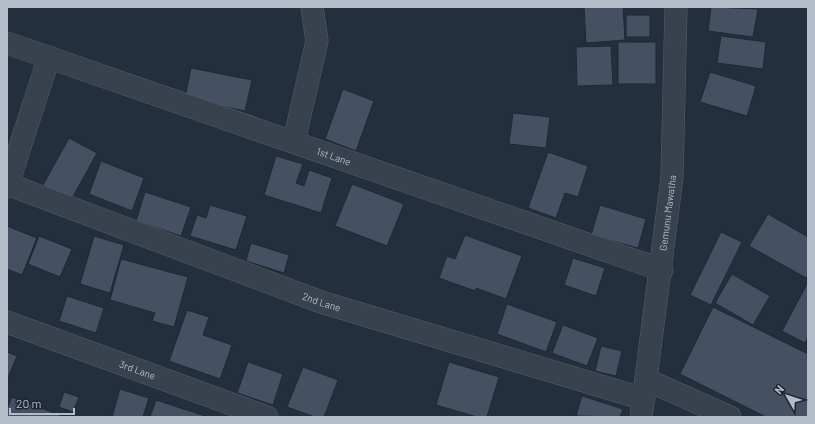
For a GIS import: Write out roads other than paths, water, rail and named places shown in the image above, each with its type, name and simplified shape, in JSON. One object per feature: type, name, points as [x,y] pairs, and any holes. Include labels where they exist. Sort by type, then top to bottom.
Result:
[{"type":"street","points":[[294,141],[317,41],[312,7]]},
{"type":"street","name":"Gemunu Mawatha","points":[[644,398],[662,270],[672,177],[676,7]]},
{"type":"street","name":"1st Lane","points":[[7,43],[294,141],[662,270]]},
{"type":"street","points":[[7,185],[49,57]]},
{"type":"street","name":"2nd Lane","points":[[7,185],[321,302],[644,398],[730,417]]},
{"type":"street","name":"3rd Lane","points":[[7,322],[267,417]]}]
